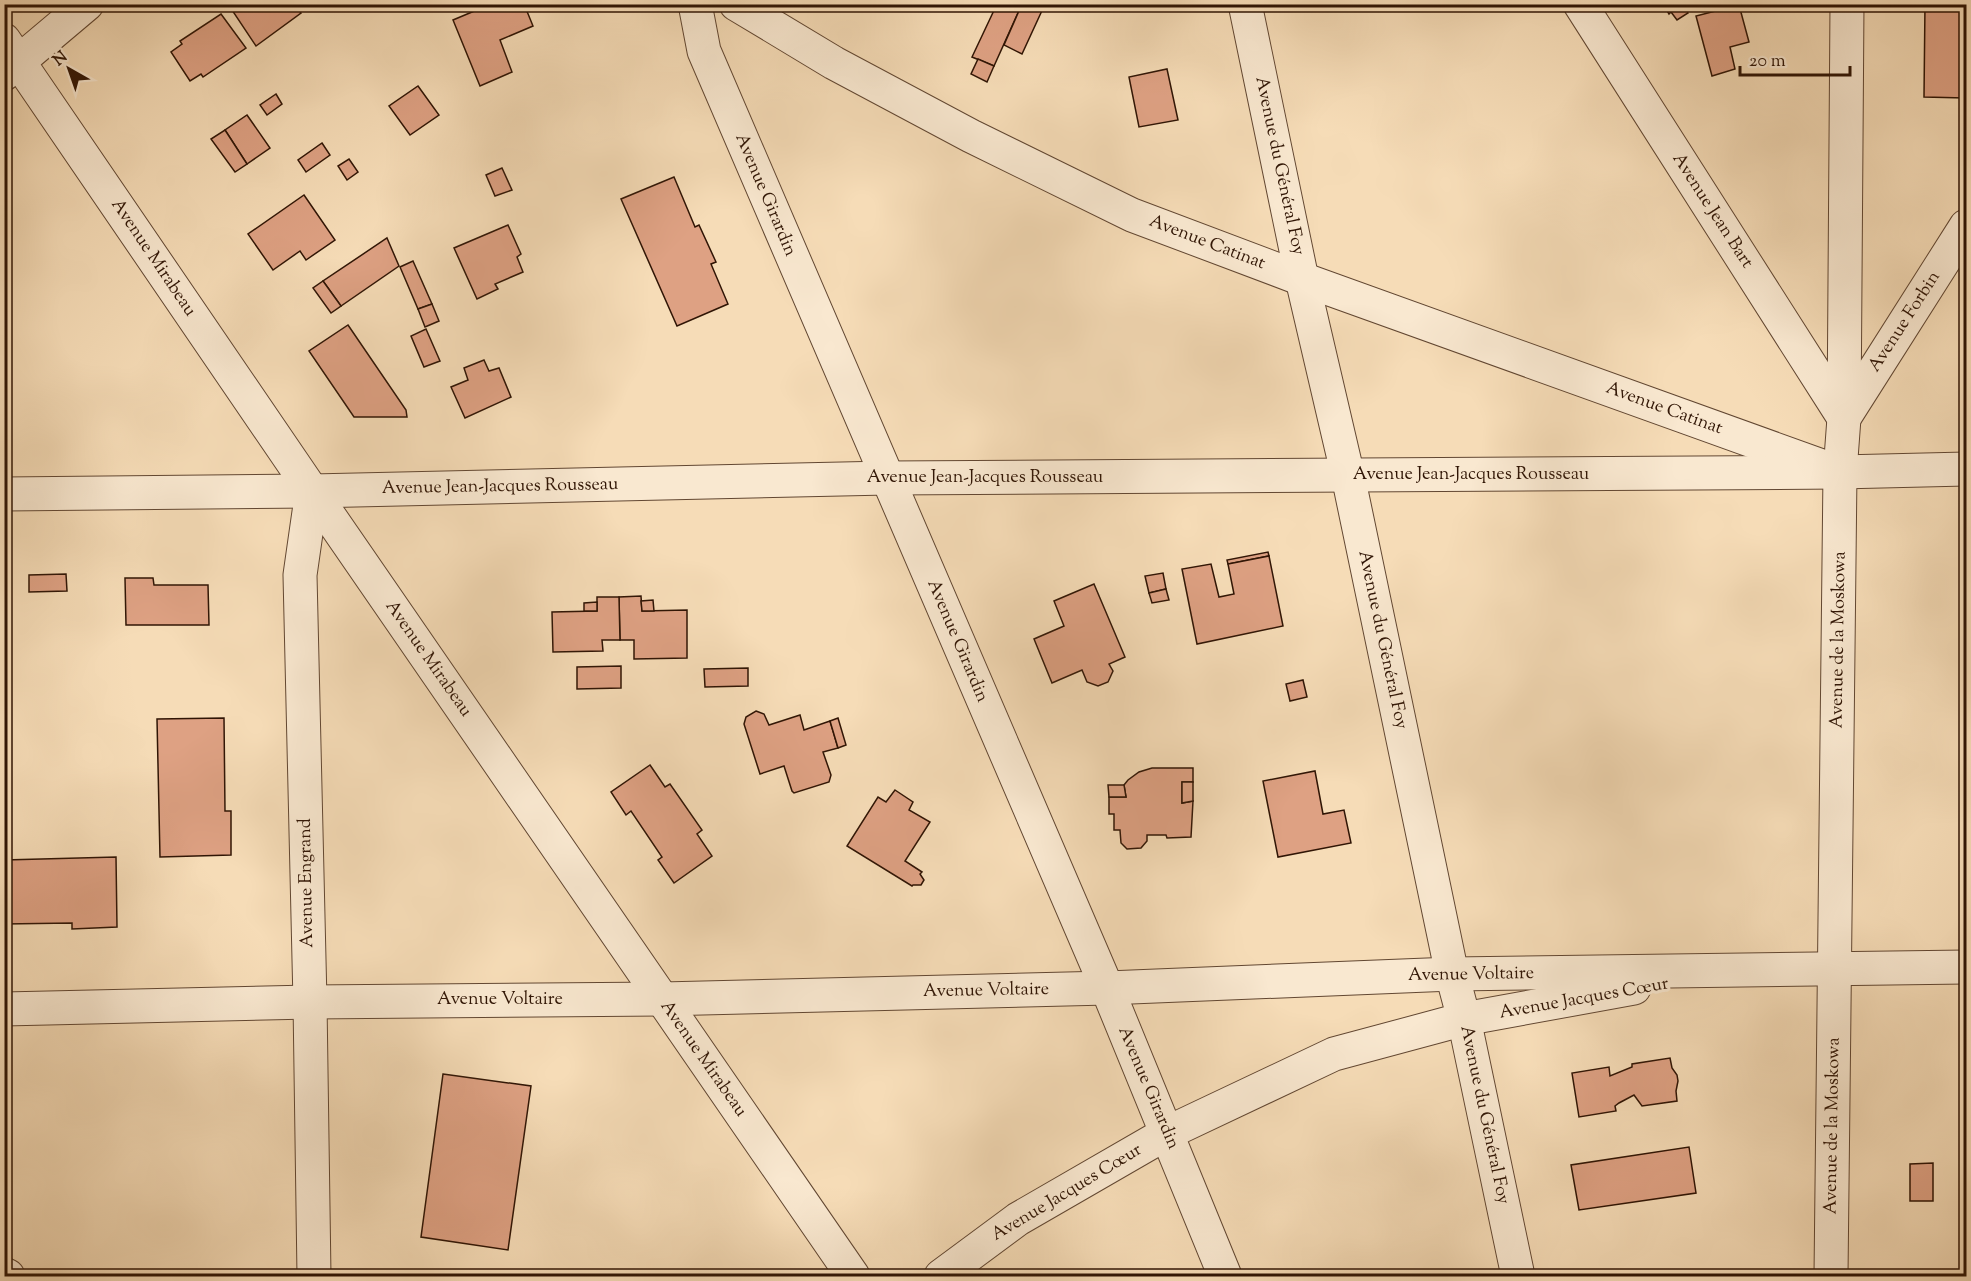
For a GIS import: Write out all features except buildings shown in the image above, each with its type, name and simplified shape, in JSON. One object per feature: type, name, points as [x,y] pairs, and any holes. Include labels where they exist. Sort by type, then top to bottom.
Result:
[{"type":"street","points":[[9,59],[87,4]]},
{"type":"street","name":"Avenue Girardin","points":[[695,4],[704,51],[1107,988],[1225,1276]]},
{"type":"street","name":"Avenue Catinat","points":[[736,4],[834,63],[971,136],[1132,215],[1302,279],[1840,472]]},
{"type":"street","name":"Avenue du Général Foy","points":[[1245,4],[1302,279],[1348,476],[1518,1276]]},
{"type":"street","name":"Avenue Jean Bart","points":[[1580,4],[1844,417]]},
{"type":"street","name":"Avenue de la Moskowa","points":[[1831,1276],[1840,472],[1844,417],[1847,4]]},
{"type":"street","name":"Avenue Mirabeau","points":[[9,59],[312,491],[853,1276]]},
{"type":"street","name":"Avenue Forbin","points":[[1844,417],[1966,226]]},
{"type":"street","name":"Avenue Jean-Jacques Rousseau","points":[[4,494],[312,491],[887,478],[1840,472],[1966,469]]},
{"type":"street","name":"Avenue Engrand","points":[[312,491],[300,575],[314,1276]]},
{"type":"street","name":"Avenue Voltaire","points":[[4,1009],[310,1002],[662,999],[1107,988],[1452,974],[1966,967]]},
{"type":"street","name":"Avenue Jacques Cœur","points":[[941,1276],[1018,1219],[1167,1133],[1334,1054],[1464,1019],[1654,985],[1835,970],[1966,984]]}]
